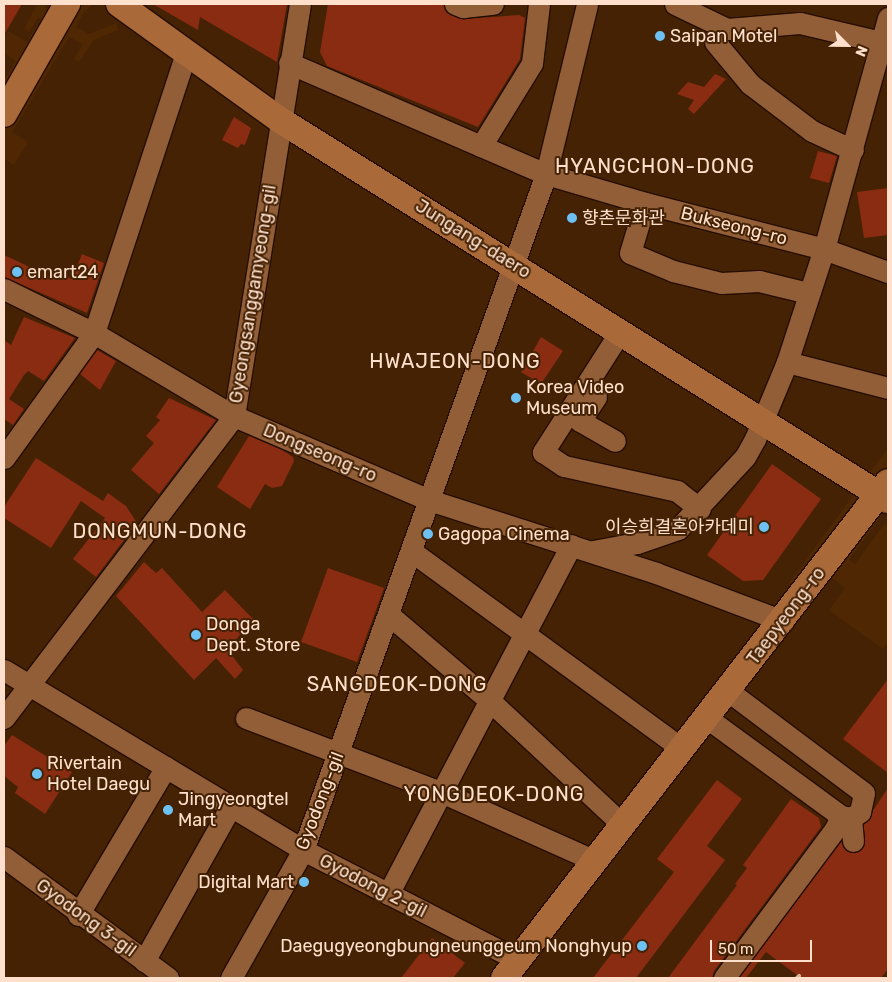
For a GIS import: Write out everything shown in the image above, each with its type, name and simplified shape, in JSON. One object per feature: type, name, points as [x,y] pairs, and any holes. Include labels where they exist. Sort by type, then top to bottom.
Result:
[{"type":"main road","points":[[4,114],[68,4]]},
{"type":"main road","name":"Jungang-daero","points":[[118,4],[280,120],[514,264],[762,424],[885,492]]},
{"type":"main road","name":"Taepyeong-ro","points":[[511,969],[885,492]]},
{"type":"street","name":"Gyeongsanggamyeong-gil","points":[[4,718],[234,416],[288,63],[300,4]]},
{"type":"street","points":[[455,4],[462,7],[493,4]]},
{"type":"street","points":[[481,146],[532,63],[539,4]]},
{"type":"street","name":"Gyodong-gil","points":[[231,978],[303,850],[546,174],[587,4]]},
{"type":"street","points":[[684,5],[727,29],[800,23],[881,42]]},
{"type":"street","points":[[388,894],[523,634],[580,548],[637,543],[678,529],[700,509],[745,456],[762,424],[787,362],[808,293],[824,249],[853,150],[888,18]]},
{"type":"street","points":[[715,42],[750,84],[812,131],[853,150]]},
{"type":"street","points":[[4,458],[94,333],[186,53]]},
{"type":"street","points":[[288,63],[546,174]]},
{"type":"street","name":"Bukseong-ro","points":[[546,174],[645,204],[824,249]]},
{"type":"street","points":[[645,204],[630,253],[672,271],[721,283],[759,281],[808,293]]},
{"type":"street","points":[[824,249],[888,272]]},
{"type":"street","name":"Dongseong-ro","points":[[4,289],[94,333],[234,416],[429,500],[580,548],[782,621]]},
{"type":"street","points":[[615,441],[580,421],[626,336]]},
{"type":"street","points":[[626,336],[543,452],[564,466],[677,491],[700,509]]},
{"type":"street","points":[[787,362],[888,388]]},
{"type":"street","points":[[411,551],[682,749]]},
{"type":"street","points":[[388,614],[488,700],[623,825]]},
{"type":"street","name":"Gyodong 2-gil","points":[[4,670],[166,767],[230,808],[303,850],[388,894],[511,969]]},
{"type":"street","points":[[728,691],[823,782],[846,817],[854,841]]},
{"type":"street","points":[[246,718],[441,792],[596,861]]},
{"type":"street","points":[[706,718],[823,782],[864,793],[860,812],[846,817],[835,829],[724,978]]},
{"type":"street","points":[[771,740],[823,782]]},
{"type":"street","points":[[78,915],[166,767]]},
{"type":"street","points":[[144,961],[230,808]]},
{"type":"street","name":"Gyodong 3-gil","points":[[4,857],[78,915],[168,978]]},
{"type":"shaded area","points":[[37,4],[44,4],[47,9],[50,4],[94,4],[84,12],[76,27],[89,34],[116,23],[118,30],[94,40],[79,62],[74,59],[83,44],[69,37],[12,132],[28,142],[14,165],[4,159],[4,80],[16,61],[4,53],[4,39],[8,31],[27,42],[41,19],[38,18],[29,32],[24,29]]},
{"type":"shaded area","points":[[888,448],[888,506],[849,560],[855,564],[885,523],[888,525],[888,642],[883,649],[829,610],[845,588],[827,574],[809,598],[789,583]]},
{"type":"building","points":[[4,4],[22,4],[4,35]]},
{"type":"building","points":[[153,4],[287,4],[277,62],[200,17],[198,30]]},
{"type":"building","points":[[328,4],[443,4],[446,12],[464,19],[519,15],[525,18],[520,59],[478,127],[327,66],[320,52]]},
{"type":"building","points":[[715,74],[726,79],[694,114],[688,109],[694,100],[677,94],[688,82],[704,87]]},
{"type":"building","points":[[234,117],[251,128],[245,145],[241,144],[238,148],[222,140]]},
{"type":"building","points":[[818,151],[837,156],[829,183],[810,178]]},
{"type":"building","points":[[888,188],[888,235],[864,238],[857,192]]},
{"type":"building","points":[[82,254],[104,263],[87,313],[4,277],[4,255],[57,280],[60,273],[72,279]]},
{"type":"building","points":[[24,317],[75,338],[44,381],[28,371],[24,375],[9,399],[24,409],[13,425],[4,419],[4,340],[11,345]]},
{"type":"building","points":[[541,337],[563,351],[541,384],[521,372]]},
{"type":"building","points":[[97,350],[116,361],[100,390],[80,374]]},
{"type":"building","points":[[169,398],[216,420],[159,494],[131,470],[154,443],[146,436],[160,420],[156,417]]},
{"type":"building","points":[[249,436],[282,450],[293,457],[294,461],[282,486],[272,488],[265,484],[250,509],[217,487]]},
{"type":"building","points":[[36,458],[103,501],[108,493],[126,506],[137,523],[96,577],[73,559],[105,518],[81,501],[51,548],[4,518],[4,507]]},
{"type":"building","name":"이승희결혼아카데미","points":[[772,464],[821,499],[763,580],[743,581],[707,555]]},
{"type":"building","name":"Donga Dept. Store","points":[[144,562],[156,573],[162,568],[202,612],[225,590],[254,620],[227,649],[243,670],[235,679],[216,658],[194,680],[116,596]]},
{"type":"building","points":[[328,568],[384,588],[357,662],[301,642]]},
{"type":"building","points":[[888,679],[888,773],[843,739]]},
{"type":"building","name":"Rivertain Hotel Daegu","points":[[12,735],[72,772],[45,814],[15,793],[18,787],[4,776],[4,746]]},
{"type":"building","points":[[717,780],[742,799],[707,846],[725,860],[636,978],[593,978],[674,872],[657,859]]},
{"type":"building","points":[[888,788],[888,969],[881,978],[801,978],[766,952],[746,978],[739,978],[841,842],[848,852],[860,851],[864,847],[864,824]]},
{"type":"building","points":[[791,799],[819,818],[821,827],[714,971],[712,978],[668,978],[737,885],[735,884],[747,868],[743,865]]},
{"type":"building","points":[[432,938],[465,963],[453,978],[401,978]]},
{"type":"place","name":"Saipan Motel","points":[[660,36]]},
{"type":"place","name":"향촌문화관","points":[[572,218]]},
{"type":"place","name":"emart24","points":[[17,272]]},
{"type":"place","name":"Korea Video Museum","points":[[516,398]]},
{"type":"place","name":"이승희결혼아카데미","points":[[764,527]]},
{"type":"place","name":"Gagopa Cinema","points":[[428,534]]},
{"type":"place","name":"Donga Dept. Store","points":[[196,635]]},
{"type":"place","name":"Rivertain Hotel Daegu","points":[[37,774]]},
{"type":"place","name":"Jingyeongtel Mart","points":[[168,810]]},
{"type":"place","name":"Digital Mart","points":[[304,882]]},
{"type":"place","name":"Daegugyeongbungneunggeum Nonghyup","points":[[642,946]]},
{"type":"district","name":"HYANGCHON-DONG","points":[[655,166]]},
{"type":"district","name":"HWAJEON-DONG","points":[[455,361]]},
{"type":"district","name":"DONGMUN-DONG","points":[[160,531]]},
{"type":"district","name":"SANGDEOK-DONG","points":[[397,684]]},
{"type":"district","name":"YONGDEOK-DONG","points":[[494,794]]}]
